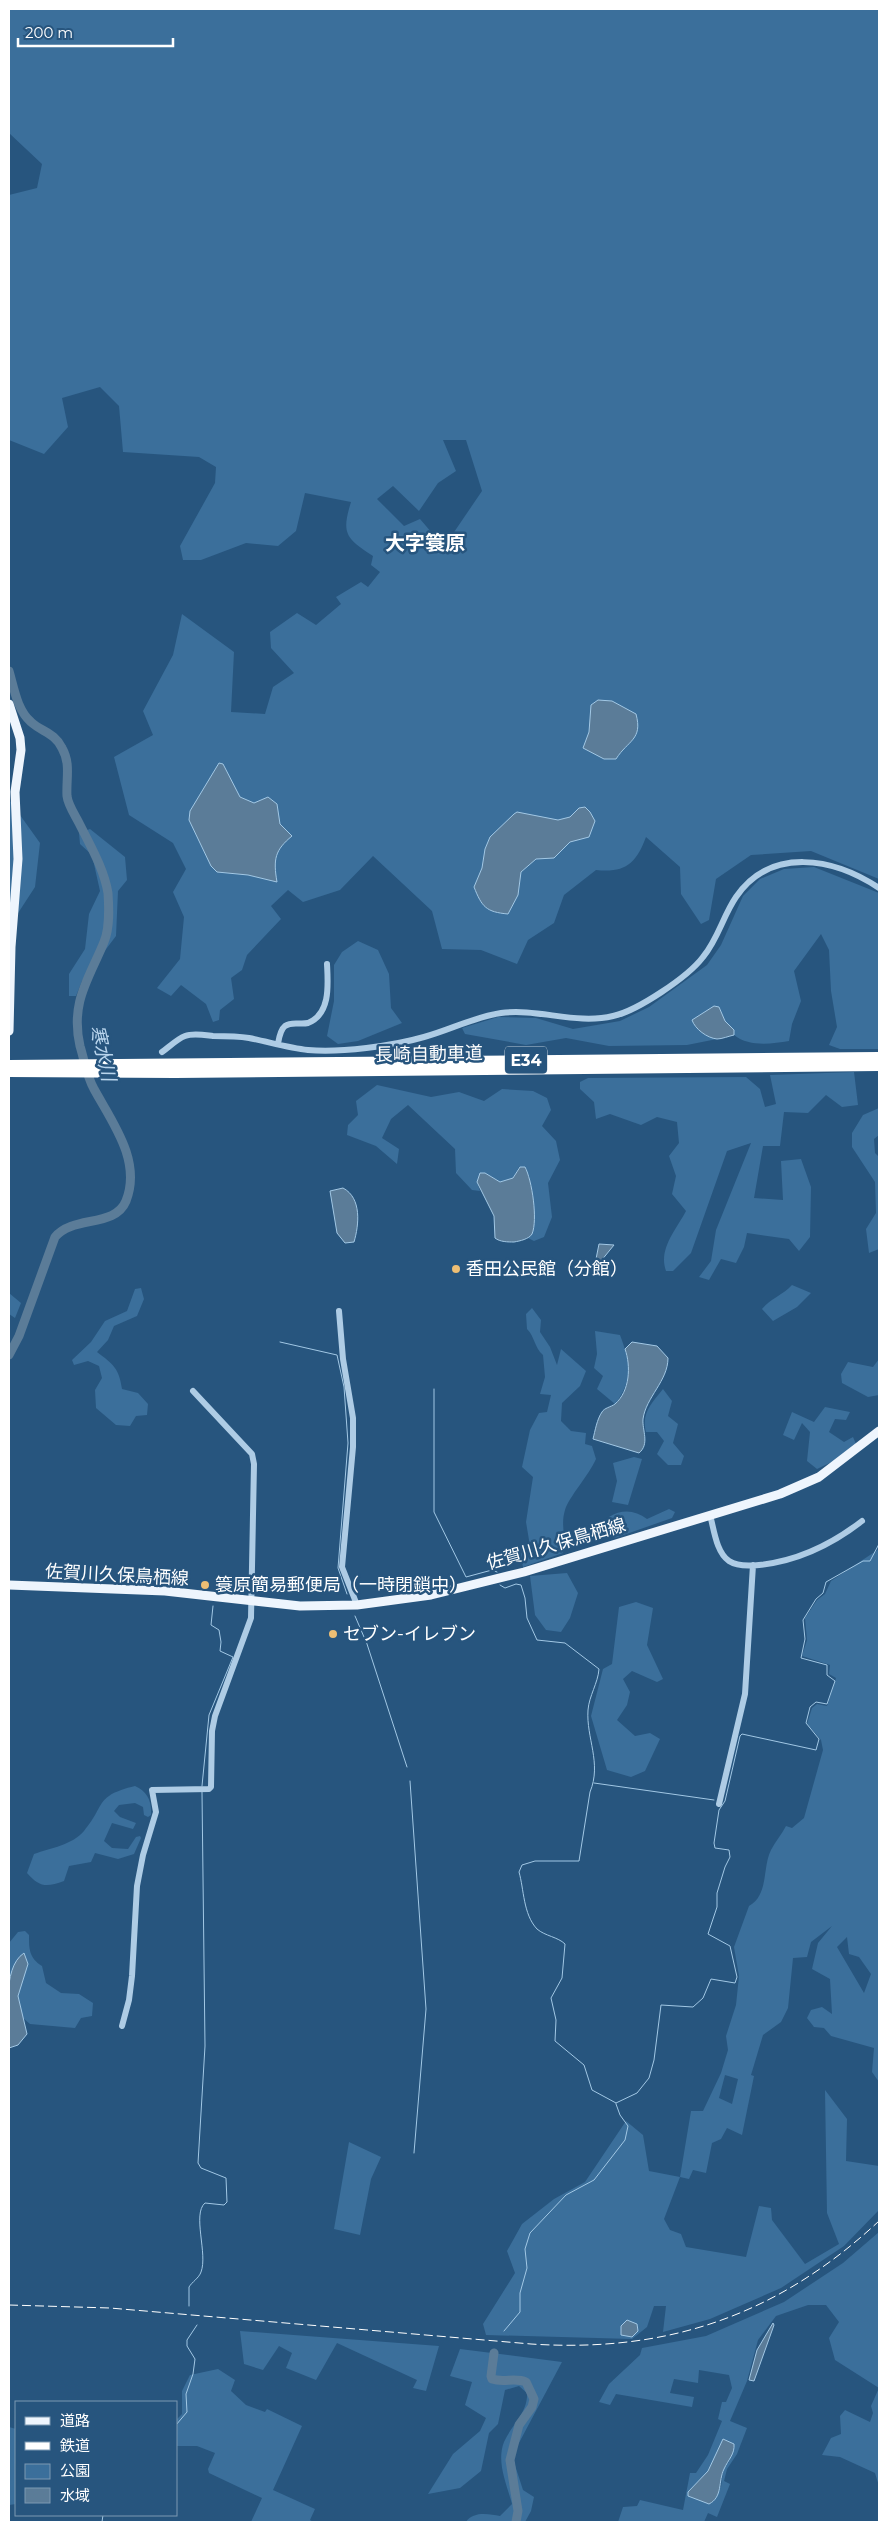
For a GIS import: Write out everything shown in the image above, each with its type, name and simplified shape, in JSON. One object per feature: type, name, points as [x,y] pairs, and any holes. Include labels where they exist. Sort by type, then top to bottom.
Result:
[{"type":"highway","name":"長崎自動車道","points":[[9,1072],[879,1057]]},
{"type":"highway","name":"長崎自動車道","points":[[9,1065],[174,1068],[879,1066]]},
{"type":"main road","points":[[9,704],[20,738],[21,750],[15,792],[18,859],[11,947],[9,1031]]},
{"type":"main road","name":"佐賀川久保鳥栖線","points":[[9,1585],[165,1591],[300,1606],[357,1605],[431,1595],[510,1575],[780,1494],[819,1477],[879,1431]]},
{"type":"street","points":[[162,1052],[185,1036],[194,1034],[247,1038],[324,1051],[353,1049],[425,1037],[480,1017],[501,1013],[519,1012],[586,1018],[615,1016],[643,1004],[698,963],[712,946],[734,900],[743,887],[755,876],[770,868],[805,861],[821,862],[879,888]]},
{"type":"street","points":[[278,1044],[282,1030],[286,1026],[308,1022],[323,1009],[328,989],[327,964]]},
{"type":"street","points":[[339,1311],[343,1359],[353,1418],[353,1447],[342,1568],[357,1605]]},
{"type":"street","points":[[122,2026],[129,2000],[132,1976],[137,1886],[142,1855],[156,1812],[152,1790],[202,1789],[211,1787],[212,1731],[215,1716],[248,1630],[252,1602],[254,1464],[252,1454],[193,1391]]},
{"type":"street","points":[[710,1515],[724,1556],[739,1565],[753,1565],[804,1555],[842,1536],[862,1521]]},
{"type":"street","points":[[719,1804],[745,1694],[753,1565]]},
{"type":"green space","points":[[9,9],[879,9],[879,879],[811,851],[751,855],[716,879],[709,920],[701,924],[681,894],[680,867],[646,837],[638,854],[628,865],[615,870],[596,870],[564,895],[554,923],[528,940],[517,964],[481,950],[442,949],[432,911],[373,856],[340,890],[303,902],[288,890],[271,906],[281,919],[247,955],[242,970],[231,978],[234,999],[220,1010],[219,1020],[213,1022],[206,1004],[181,985],[171,996],[157,988],[180,959],[184,917],[173,892],[186,869],[173,843],[129,815],[114,757],[153,735],[143,711],[173,655],[182,614],[234,652],[231,712],[265,714],[273,687],[294,673],[271,648],[270,632],[297,613],[316,625],[341,604],[336,597],[361,582],[368,587],[380,572],[371,565],[373,556],[357,544],[348,534],[346,521],[351,502],[305,493],[296,531],[278,546],[246,543],[201,560],[183,560],[180,546],[215,483],[216,467],[199,457],[123,452],[119,406],[100,387],[62,398],[68,427],[44,454],[9,440],[9,195],[37,188],[42,164],[9,133]],"holes":[[[443,440],[466,440],[482,491],[448,541],[432,533],[420,519],[404,526],[377,499],[393,486],[419,511],[438,483],[456,471]]]},
{"type":"green space","points":[[9,794],[10,801],[40,843],[35,887],[9,927]]},
{"type":"green space","points":[[90,829],[125,857],[127,880],[118,891],[116,936],[82,981],[76,996],[69,996],[69,974],[85,949],[89,914],[100,891],[92,855],[80,844],[79,833]]},
{"type":"green space","points":[[814,867],[879,893],[879,1049],[840,1049],[829,1045],[837,1027],[831,991],[829,950],[821,934],[794,971],[801,1001],[792,1024],[789,1041],[760,1044],[740,1039],[734,1035],[734,1030],[725,1021],[719,1007],[702,1033],[717,1039],[687,1045],[609,1046],[566,1038],[526,1045],[465,1034],[462,1028],[498,1017],[536,1018],[573,1029],[620,1021],[649,1007],[707,965],[721,945],[743,896],[760,879],[784,869]]},
{"type":"green space","points":[[358,941],[378,950],[389,974],[391,1008],[402,1023],[358,1041],[338,1044],[327,1036],[334,1001],[334,965],[342,952]]},
{"type":"green space","points":[[854,1072],[858,1105],[842,1107],[826,1095],[808,1113],[784,1112],[780,1146],[763,1146],[754,1198],[783,1200],[781,1161],[801,1159],[811,1187],[810,1237],[799,1251],[789,1239],[747,1233],[744,1247],[736,1263],[721,1259],[709,1280],[699,1277],[711,1261],[716,1230],[751,1143],[727,1151],[691,1253],[673,1271],[666,1271],[664,1255],[666,1247],[686,1211],[672,1194],[676,1176],[669,1156],[679,1143],[677,1122],[657,1117],[641,1125],[610,1114],[596,1119],[594,1102],[580,1089],[580,1082],[588,1078],[746,1077],[760,1089],[765,1107],[776,1104],[770,1075]]},
{"type":"green space","points":[[377,1085],[431,1097],[459,1092],[484,1101],[502,1089],[533,1091],[547,1098],[551,1110],[542,1126],[556,1141],[560,1160],[548,1183],[552,1217],[544,1237],[534,1241],[528,1238],[534,1224],[533,1198],[529,1175],[519,1167],[513,1178],[500,1182],[485,1173],[477,1182],[480,1191],[472,1190],[456,1173],[455,1149],[408,1105],[391,1119],[382,1138],[399,1149],[397,1164],[376,1146],[347,1135],[348,1125],[358,1115],[356,1101]]},
{"type":"green space","points":[[879,1108],[879,1135],[874,1139],[875,1153],[879,1157],[879,1249],[869,1253],[866,1229],[876,1213],[875,1182],[852,1147],[852,1133],[863,1115]]},
{"type":"green space","points":[[792,1285],[811,1293],[797,1307],[773,1321],[762,1309]]},
{"type":"green space","points":[[141,1288],[144,1299],[137,1316],[114,1326],[108,1340],[97,1352],[117,1371],[122,1389],[138,1393],[148,1404],[147,1415],[136,1416],[130,1426],[116,1425],[96,1408],[95,1390],[102,1378],[99,1366],[88,1361],[74,1365],[72,1360],[91,1342],[105,1321],[127,1311],[135,1289]]},
{"type":"green space","points":[[9,1293],[21,1303],[15,1318],[9,1314]]},
{"type":"green space","points":[[532,1308],[541,1320],[540,1332],[550,1347],[557,1365],[561,1349],[586,1371],[580,1386],[562,1403],[561,1421],[571,1431],[586,1433],[585,1444],[592,1446],[596,1459],[565,1510],[563,1553],[523,1567],[520,1554],[530,1546],[526,1522],[533,1477],[522,1467],[530,1430],[539,1413],[547,1412],[551,1395],[540,1394],[545,1377],[543,1355],[527,1329],[526,1314]]},
{"type":"green space","points":[[595,1331],[620,1335],[626,1354],[628,1378],[615,1404],[597,1389],[603,1376],[594,1368],[597,1354]]},
{"type":"green space","points":[[879,1359],[879,1395],[868,1397],[842,1383],[841,1374],[848,1362],[873,1367]]},
{"type":"green space","points":[[663,1389],[672,1401],[668,1416],[678,1424],[673,1443],[684,1456],[681,1465],[668,1465],[657,1454],[664,1441],[657,1432],[646,1432],[646,1414]]},
{"type":"green space","points":[[825,1407],[850,1412],[846,1420],[835,1419],[829,1432],[844,1442],[853,1437],[856,1444],[838,1459],[817,1469],[807,1461],[810,1432],[802,1423],[794,1440],[783,1435],[792,1412],[814,1422]]},
{"type":"green space","points":[[634,1457],[642,1459],[628,1505],[612,1502],[617,1481],[613,1463]]},
{"type":"green space","points":[[669,1509],[675,1512],[672,1518],[615,1538],[608,1533],[609,1517],[614,1514],[633,1512],[647,1519]]},
{"type":"green space","points":[[879,1549],[879,2082],[872,2072],[874,2048],[831,2036],[824,2028],[814,2027],[807,2018],[811,2010],[822,2007],[832,2014],[830,1979],[812,1969],[818,1943],[832,1926],[811,1942],[807,1957],[793,1958],[788,2008],[781,2022],[763,2035],[751,2075],[754,2076],[742,2135],[727,2128],[721,2139],[712,2143],[706,2173],[693,2170],[689,2179],[680,2177],[691,2111],[703,2111],[721,2073],[728,2050],[726,2036],[736,2005],[739,1976],[734,1947],[749,1906],[760,1895],[771,1850],[786,1826],[792,1828],[804,1818],[823,1750],[821,1740],[807,1724],[812,1708],[817,1704],[827,1706],[836,1678],[829,1674],[830,1665],[802,1656],[807,1640],[805,1618],[817,1600],[825,1594],[831,1581]],"holes":[[[847,1937],[849,1954],[859,1957],[871,1974],[864,1993],[837,1947]],[[725,2075],[738,2079],[732,2104],[719,2098]]]},
{"type":"green space","points":[[567,1573],[578,1593],[570,1618],[561,1632],[546,1630],[535,1615],[530,1576]]},
{"type":"green space","points":[[636,1602],[653,1608],[647,1645],[663,1679],[657,1682],[632,1671],[623,1679],[630,1692],[627,1705],[617,1720],[635,1736],[650,1733],[660,1739],[645,1771],[631,1777],[607,1770],[591,1716],[603,1669],[612,1664],[619,1607]]},
{"type":"green space","points":[[135,1786],[148,1797],[151,1805],[151,1815],[148,1817],[144,1815],[143,1807],[135,1803],[119,1805],[114,1811],[120,1817],[136,1823],[133,1829],[112,1823],[104,1841],[112,1848],[128,1849],[136,1837],[140,1836],[141,1838],[134,1854],[118,1859],[95,1853],[91,1862],[69,1866],[64,1881],[48,1885],[40,1884],[27,1873],[34,1854],[74,1840],[91,1822],[102,1802],[113,1794]]},
{"type":"green space","points":[[25,1931],[29,1935],[32,1956],[42,1966],[46,1983],[61,1993],[79,1994],[93,2003],[92,2016],[81,2018],[75,2028],[30,2024],[9,2006],[9,1943],[18,1932]]},
{"type":"green space","points":[[825,2090],[847,2119],[846,2161],[879,2166],[879,2210],[844,2246],[781,2288],[710,2319],[663,2332],[666,2306],[654,2306],[647,2327],[632,2339],[486,2335],[483,2324],[515,2273],[507,2251],[522,2224],[554,2199],[585,2182],[626,2121],[643,2135],[649,2171],[680,2177],[664,2219],[670,2230],[681,2234],[686,2247],[746,2257],[759,2206],[771,2208],[772,2220],[805,2264],[839,2244],[827,2213]]},
{"type":"green space","points":[[349,2142],[381,2157],[371,2179],[360,2235],[334,2229]]},
{"type":"green space","points":[[879,2232],[879,2388],[835,2360],[829,2338],[839,2322],[826,2305],[808,2305],[776,2316],[758,2340],[747,2381],[730,2421],[747,2428],[737,2454],[727,2469],[724,2481],[730,2484],[717,2517],[708,2513],[704,2522],[618,2522],[623,2507],[637,2506],[640,2500],[683,2510],[690,2473],[696,2473],[708,2455],[722,2421],[718,2419],[722,2402],[726,2402],[732,2388],[729,2375],[699,2370],[698,2383],[674,2379],[670,2393],[694,2397],[692,2407],[616,2394],[610,2405],[599,2402],[609,2384],[640,2355],[642,2348],[706,2336],[784,2302],[843,2263]],"holes":[[[714,2459],[730,2460],[723,2470],[721,2487],[689,2496],[688,2492],[708,2471]]]},
{"type":"green space","points":[[240,2331],[439,2346],[426,2391],[413,2388],[417,2380],[337,2343],[316,2380],[286,2368],[292,2353],[279,2346],[263,2370],[244,2364]]},
{"type":"green space","points":[[460,2349],[562,2362],[512,2456],[523,2490],[534,2497],[531,2511],[525,2522],[466,2522],[477,2515],[500,2516],[512,2504],[503,2473],[501,2457],[504,2442],[522,2413],[527,2400],[527,2393],[519,2386],[505,2390],[498,2424],[489,2433],[481,2471],[460,2488],[428,2494],[453,2454],[480,2431],[486,2418],[465,2405],[472,2382],[450,2376]]},
{"type":"green space","points":[[218,2369],[235,2380],[231,2391],[246,2405],[265,2412],[267,2409],[302,2426],[273,2490],[315,2509],[310,2520],[313,2522],[251,2522],[262,2498],[209,2473],[208,2469],[215,2453],[197,2446],[178,2446],[178,2418],[182,2414],[182,2391],[190,2375]]},
{"type":"green space","points":[[879,2388],[879,2486],[875,2473],[840,2457],[822,2455],[831,2438],[841,2434],[840,2416],[845,2410],[870,2422],[873,2413],[871,2406]]},
{"type":"green space","points":[[9,2427],[15,2429],[15,2504],[9,2505]]},
{"type":"water","points":[[598,700],[612,701],[636,714],[638,729],[636,735],[616,759],[604,759],[583,748],[589,732],[591,705]]},
{"type":"water","points":[[219,763],[223,764],[240,797],[254,803],[268,797],[277,804],[280,824],[292,836],[282,846],[277,856],[275,867],[277,882],[248,875],[217,872],[211,866],[189,820],[190,811]]},
{"type":"water","points":[[585,807],[595,821],[589,837],[570,842],[554,858],[536,859],[521,872],[518,895],[508,914],[495,912],[482,904],[474,887],[482,868],[485,849],[490,837],[514,814],[517,812],[558,820],[570,817],[579,808]]},
{"type":"water","points":[[714,1006],[719,1007],[725,1021],[734,1030],[734,1035],[719,1039],[713,1038],[705,1035],[696,1027],[692,1020]]},
{"type":"water","points":[[520,1167],[525,1167],[530,1181],[534,1210],[534,1228],[531,1236],[524,1240],[514,1242],[502,1241],[495,1238],[494,1216],[477,1182],[480,1173],[485,1173],[500,1182],[513,1178]]},
{"type":"water","points":[[343,1188],[353,1198],[358,1212],[354,1242],[345,1243],[337,1233],[330,1191]]},
{"type":"water","points":[[599,1244],[614,1245],[601,1261],[596,1259]]},
{"type":"water","points":[[632,1342],[657,1346],[668,1358],[665,1374],[645,1411],[643,1419],[645,1441],[639,1453],[593,1439],[597,1422],[602,1412],[604,1409],[615,1404],[624,1392],[628,1378],[628,1363],[625,1349]]},
{"type":"water","points":[[24,1953],[28,1964],[18,1996],[27,2034],[18,2045],[9,2048],[9,1983],[17,1960]]},
{"type":"water","points":[[627,2320],[637,2324],[638,2331],[632,2337],[621,2335],[621,2326]]},
{"type":"water","points":[[773,2323],[774,2325],[754,2381],[749,2380],[757,2350]]},
{"type":"water","points":[[723,2439],[734,2444],[734,2448],[722,2474],[716,2497],[709,2504],[688,2496],[688,2492],[708,2471]]},
{"type":"waterway","name":"寒水川","points":[[9,671],[17,698],[26,717],[56,739],[65,754],[69,803],[96,857],[106,884],[109,905],[107,931],[79,1004],[77,1016],[78,1030],[80,1046],[89,1079],[123,1142],[130,1171],[130,1186],[126,1201],[121,1209],[113,1215],[72,1226],[63,1230],[55,1237],[19,1336],[9,1355]]},
{"type":"waterway","points":[[280,1342],[337,1355],[344,1387],[348,1443],[338,1568],[347,1594]]},
{"type":"waterway","points":[[434,1389],[434,1512],[466,1577],[492,1570],[497,1572]]},
{"type":"waterway","points":[[616,2103],[637,2093],[649,2078],[654,2060],[661,2005],[693,2007],[703,1998],[711,1979],[735,1983],[737,1977],[730,1946],[708,1934],[717,1907],[717,1893],[730,1857],[729,1850],[715,1848],[714,1843],[719,1810],[725,1801],[740,1736],[742,1734],[816,1750],[819,1739],[806,1723],[810,1707],[816,1702],[827,1704],[835,1681],[827,1675],[827,1665],[801,1658],[805,1639],[803,1620],[816,1599],[823,1593],[826,1582],[863,1561],[870,1561],[879,1544]]},
{"type":"waterway","points":[[500,1585],[505,1588],[516,1584],[521,1585],[525,1598],[527,1618],[537,1640],[565,1643],[599,1669],[588,1710],[594,1771],[579,1861],[535,1861],[522,1865],[519,1872],[526,1909],[532,1923],[540,1931],[565,1944],[562,1978],[551,1998],[556,2020],[555,2041],[584,2065],[592,2090],[616,2103]]},
{"type":"waterway","points":[[202,1786],[209,1715],[233,1657],[220,1651],[219,1630],[211,1625],[213,1606]]},
{"type":"waterway","points":[[355,1616],[367,1644],[407,1767]]},
{"type":"waterway","points":[[410,1781],[426,2009],[414,2153]]},
{"type":"waterway","points":[[594,1783],[714,1800]]},
{"type":"waterway","points":[[189,2306],[189,2287],[200,2274],[203,2264],[200,2225],[201,2208],[205,2203],[224,2205],[227,2202],[226,2178],[201,2168],[198,2163],[205,2046],[202,1792]]},
{"type":"waterway","points":[[504,2331],[520,2312],[520,2293],[527,2268],[525,2249],[530,2233],[566,2195],[594,2180],[625,2140],[628,2126],[620,2115],[616,2104]]},
{"type":"waterway","points":[[178,2423],[187,2412],[186,2394],[193,2374],[195,2359],[187,2346],[187,2340],[197,2325]]},
{"type":"waterway","points":[[494,2353],[492,2379],[526,2382],[534,2399],[532,2407],[519,2425],[510,2460],[518,2511],[516,2522]]},
{"type":"waterway","points":[[102,2522],[103,2516]]},
{"type":"railway","points":[[9,2305],[110,2308],[531,2344],[581,2345],[629,2342],[675,2334],[718,2321],[761,2304],[801,2281],[841,2254],[879,2221]]},
{"type":"place","name":"香田公民館（分館）","points":[[456,1269]]},
{"type":"place","name":"簑原簡易郵便局（一時閉鎖中）","points":[[205,1585]]},
{"type":"place","name":"セブン-イレブン","points":[[333,1634]]},
{"type":"district","name":"大字簑原","points":[[425,543]]}]
